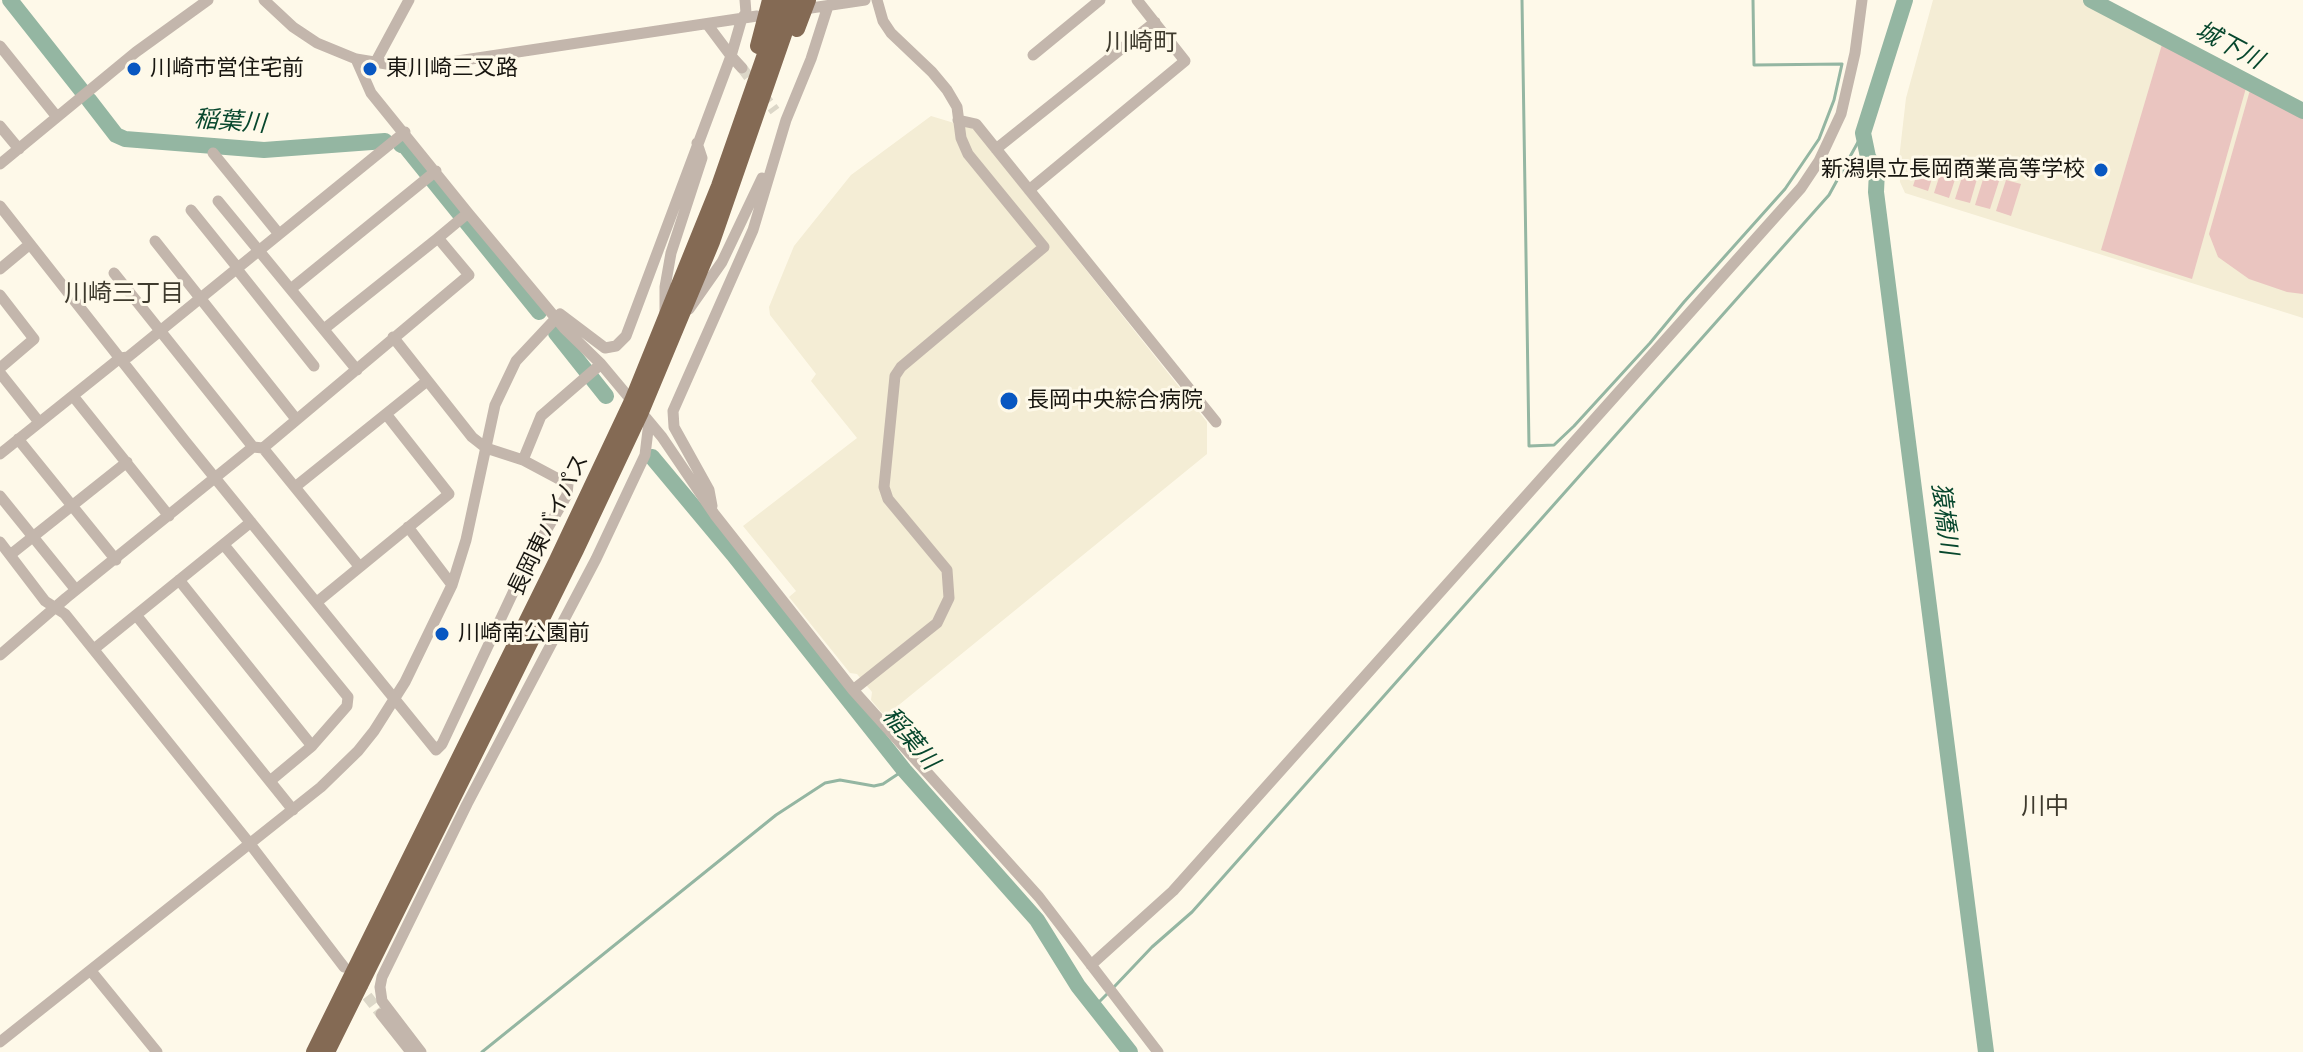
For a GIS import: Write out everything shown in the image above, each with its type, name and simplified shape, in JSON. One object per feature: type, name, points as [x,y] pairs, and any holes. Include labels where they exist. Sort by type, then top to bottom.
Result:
[{"type":"highway","points":[[719,186],[770,0]]},
{"type":"highway","name":"長岡東バイパス","points":[[327,1052],[576,550],[641,412],[784,0]]},
{"type":"highway","name":"長岡東バイパス","points":[[672,321],[712,242],[796,0]]},
{"type":"highway","points":[[712,242],[810,4]]},
{"type":"highway","name":"長岡東バイパス","points":[[314,1052],[556,562],[641,412]]},
{"type":"highway","points":[[307,1052],[373,933]]},
{"type":"street","points":[[0,164],[136,52],[208,0]]},
{"type":"street","points":[[264,0],[306,37],[356,59],[397,67],[424,68],[757,16]]},
{"type":"street","points":[[375,63],[409,0]]},
{"type":"street","points":[[0,1042],[293,810],[358,751],[395,701],[452,585],[466,540],[495,405],[507,375],[560,314],[605,348],[616,346],[626,336],[731,56],[746,13],[745,0]]},
{"type":"street","points":[[810,4],[828,6],[865,0]]},
{"type":"street","points":[[853,690],[937,623],[949,598],[947,570],[888,499],[884,487],[895,376],[901,367],[1044,247],[968,154],[961,138],[957,107],[947,90],[891,33],[883,21],[877,0]]},
{"type":"street","points":[[1033,55],[1100,0]]},
{"type":"street","points":[[1029,190],[1185,61],[1137,0]]},
{"type":"street","points":[[1091,965],[1173,891],[1801,188],[1819,161],[1841,114],[1855,53],[1862,0]]},
{"type":"street","points":[[715,515],[709,490],[674,427],[673,411],[753,230],[786,120],[828,6]]},
{"type":"street","points":[[996,149],[1155,22]]},
{"type":"street","points":[[707,24],[742,68]]},
{"type":"street","points":[[0,46],[57,117]]},
{"type":"street","points":[[356,59],[371,93],[598,368],[641,412],[679,460],[715,515],[853,690],[1039,897],[1158,1052]]},
{"type":"street","points":[[775,111],[786,120]]},
{"type":"street","points":[[958,120],[976,124],[1216,422]]},
{"type":"street","points":[[0,126],[19,149]]},
{"type":"street","points":[[0,454],[120,358],[128,357],[405,132]]},
{"type":"street","points":[[672,321],[667,273],[702,158],[697,143]]},
{"type":"street","points":[[672,321],[722,262],[777,149]]},
{"type":"street","points":[[213,153],[279,234]]},
{"type":"street","points":[[292,288],[436,171]]},
{"type":"street","points":[[218,201],[357,370]]},
{"type":"street","points":[[0,206],[436,750],[442,744],[525,567],[567,495],[568,484],[523,460],[486,448],[472,437],[393,337]]},
{"type":"street","points":[[191,210],[314,366]]},
{"type":"street","points":[[324,329],[468,213]]},
{"type":"street","points":[[0,655],[76,590],[357,370],[469,275],[438,238]]},
{"type":"street","points":[[155,241],[296,419]]},
{"type":"street","points":[[0,269],[30,244]]},
{"type":"street","points":[[114,273],[359,566]]},
{"type":"street","points":[[0,295],[34,339],[0,371],[39,422]]},
{"type":"street","points":[[523,460],[541,416],[598,368]]},
{"type":"street","points":[[295,487],[427,381]]},
{"type":"street","points":[[73,396],[169,516]]},
{"type":"street","points":[[421,1052],[382,1001],[382,977],[467,804],[596,559],[645,455],[641,412]]},
{"type":"street","points":[[317,602],[449,494],[386,414]]},
{"type":"street","points":[[18,439],[116,560]]},
{"type":"street","points":[[10,555],[127,462]]},
{"type":"street","points":[[0,496],[76,590]]},
{"type":"street","points":[[94,649],[251,522]]},
{"type":"street","points":[[408,527],[452,585]]},
{"type":"street","points":[[0,542],[45,601],[57,607],[94,649],[344,967]]},
{"type":"street","points":[[224,545],[348,697],[347,706],[312,746],[270,781]]},
{"type":"street","points":[[179,580],[312,746]]},
{"type":"street","points":[[136,615],[293,810]]},
{"type":"street","points":[[91,971],[157,1052]]},
{"type":"street","points":[[381,1014],[411,1052]]},
{"type":"shaded area","name":"新潟県立長岡商業高等学校","points":[[1933,0],[2094,0],[2303,113],[2303,318],[1905,193],[1900,182],[1899,159],[1906,98]]},
{"type":"shaded area","points":[[2163,41],[2246,88],[2192,279],[2101,250]]},
{"type":"shaded area","points":[[2250,90],[2303,117],[2303,294],[2249,279],[2218,257],[2209,234]]},
{"type":"shaded area","name":"長岡中央綜合病院","points":[[931,116],[974,129],[1207,422],[1207,454],[889,713],[882,713],[871,700],[872,692],[857,674],[850,673],[789,597],[796,591],[743,526],[857,438],[811,381],[816,374],[770,315],[769,307],[794,246],[851,175]]},
{"type":"shaded area","points":[[1923,155],[1938,159],[1928,191],[1913,186]]},
{"type":"shaded area","points":[[1944,162],[1959,167],[1949,198],[1934,193]]},
{"type":"shaded area","points":[[1965,168],[1979,172],[1970,203],[1955,199]]},
{"type":"shaded area","points":[[1985,173],[2000,178],[1990,209],[1975,205]]},
{"type":"shaded area","points":[[2006,180],[2021,184],[2011,216],[1996,211]]},
{"type":"waterway","name":"稲葉川","points":[[10,0],[82,91]]},
{"type":"waterway","points":[[1522,0],[1529,446],[1554,445],[1574,426],[1785,189],[1819,139],[1834,100],[1842,64],[1754,65],[1753,0]]},
{"type":"waterway","name":"猿橋川","points":[[1905,0],[1863,133],[1868,157],[1877,170],[1876,192],[1986,1052]]},
{"type":"waterway","name":"城下川","points":[[2091,0],[2303,111]]},
{"type":"waterway","name":"稲葉川","points":[[89,100],[116,135],[125,139],[264,150],[385,141]]},
{"type":"waterway","points":[[1114,987],[1152,947],[1192,912],[1829,195],[1863,133]]},
{"type":"waterway","name":"稲葉川","points":[[401,145],[405,146],[539,312]]},
{"type":"waterway","name":"稲葉川","points":[[556,333],[606,396]]},
{"type":"waterway","name":"稲葉川","points":[[652,457],[904,770],[1037,920],[1078,986],[1130,1052]]},
{"type":"waterway","points":[[482,1052],[776,815],[825,783],[840,780],[874,786],[883,784],[904,770]]},
{"type":"waterway","points":[[1094,1007],[1108,993]]},
{"type":"tunnel","points":[[742,68],[775,111]]},
{"type":"tunnel","points":[[357,983],[381,1014]]},
{"type":"place","name":"川崎市営住宅前","points":[[134,69]]},
{"type":"place","name":"東川崎三叉路","points":[[370,69]]},
{"type":"place","name":"新潟県立長岡商業高等学校","points":[[2101,170]]},
{"type":"place","name":"長岡中央綜合病院","points":[[1009,401]]},
{"type":"place","name":"川崎南公園前","points":[[442,634]]},
{"type":"district","name":"川崎町","points":[[1141,43]]},
{"type":"district","name":"川崎三丁目","points":[[124,294]]},
{"type":"district","name":"川中","points":[[2045,807]]}]
